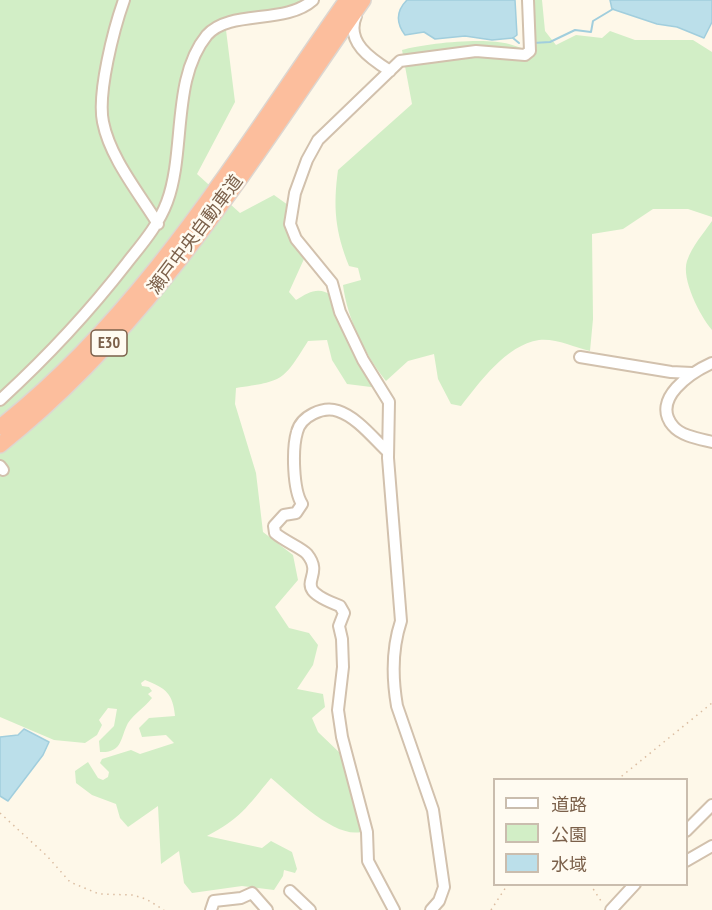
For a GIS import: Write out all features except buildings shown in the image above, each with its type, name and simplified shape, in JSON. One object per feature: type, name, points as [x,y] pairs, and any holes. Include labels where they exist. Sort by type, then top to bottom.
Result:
[{"type":"highway","name":"瀬戸中央自動車道","points":[[0,445],[24,426],[99,354],[159,286],[347,0]]},
{"type":"highway","name":"瀬戸中央自動車道","points":[[0,427],[53,381],[89,345],[198,224],[363,0]]},
{"type":"street","points":[[124,0],[112,36],[105,77],[102,121],[111,146],[158,224]]},
{"type":"street","points":[[0,400],[57,345],[111,284],[158,224],[172,187],[189,70],[199,47],[217,26],[272,17],[313,0]]},
{"type":"street","points":[[369,0],[358,9],[352,24],[354,36],[366,56],[390,71]]},
{"type":"street","points":[[431,910],[439,901],[444,887],[433,810],[397,706],[394,689],[395,640],[401,613],[396,582],[388,452],[389,402],[363,360],[340,312],[332,283],[296,239],[290,224],[295,194],[307,160],[318,140],[400,61],[476,51],[525,55],[530,51],[528,0]]},
{"type":"street","points":[[580,357],[670,372],[694,373]]},
{"type":"street","points":[[712,363],[682,380],[674,392],[667,413],[673,426],[684,434],[712,442]]},
{"type":"street","points":[[388,452],[350,417],[337,410],[322,411],[304,419],[297,432],[295,481],[296,494],[302,504],[296,513],[284,515],[274,526],[275,533],[286,543],[306,552],[313,563],[311,590],[315,597],[340,606],[344,613],[339,626],[343,667],[338,711],[342,737],[367,832],[368,861],[394,910]]},
{"type":"street","points":[[688,830],[712,805]]},
{"type":"street","points":[[688,860],[712,846]]},
{"type":"street","points":[[608,910],[636,886]]},
{"type":"street","points":[[290,891],[309,910]]},
{"type":"street","points":[[211,910],[214,902],[241,898],[252,893],[267,910]]},
{"type":"path","points":[[619,778],[712,703]]},
{"type":"path","points":[[0,813],[47,856],[70,882],[99,894],[117,893],[146,898],[164,910]]},
{"type":"path","points":[[491,910],[507,886]]},
{"type":"path","points":[[591,886],[608,910]]},
{"type":"green space","points":[[0,0],[306,0],[226,30],[235,102],[197,174],[240,213],[274,195],[288,205],[287,224],[304,259],[289,292],[296,300],[318,291],[332,296],[379,388],[347,384],[332,360],[327,340],[308,341],[287,372],[281,377],[273,381],[236,388],[235,404],[256,473],[263,532],[293,555],[298,580],[275,607],[289,628],[309,633],[318,645],[313,665],[297,689],[323,694],[325,707],[312,718],[318,732],[341,754],[361,832],[350,832],[326,822],[313,814],[271,778],[235,818],[207,836],[262,848],[271,841],[292,852],[297,869],[295,873],[284,870],[274,890],[242,886],[192,893],[184,883],[179,851],[161,864],[158,806],[128,827],[120,818],[116,804],[92,795],[76,783],[75,771],[88,762],[98,778],[103,780],[108,777],[109,772],[100,763],[102,759],[131,750],[140,754],[174,743],[166,735],[142,737],[139,728],[149,718],[175,716],[170,697],[163,689],[145,680],[141,683],[142,686],[149,687],[152,691],[148,694],[152,698],[128,723],[120,744],[107,752],[100,752],[99,741],[114,726],[117,709],[108,708],[99,720],[102,725],[97,735],[85,743],[54,740],[0,717]]},
{"type":"green space","points":[[534,0],[542,0],[545,31],[556,45],[576,35],[602,38],[610,31],[635,40],[693,40],[712,52],[712,217],[688,209],[653,209],[623,229],[592,234],[593,319],[590,351],[551,340],[527,343],[495,366],[461,406],[451,404],[438,379],[434,354],[408,361],[386,381],[364,348],[348,310],[343,285],[361,280],[358,268],[349,266],[338,230],[336,196],[338,170],[412,104],[402,50],[440,43],[486,41],[509,44],[536,52]]},
{"type":"green space","points":[[712,221],[712,330],[693,297],[686,269],[692,250]]},
{"type":"water","points":[[407,0],[515,0],[517,35],[513,38],[492,40],[465,36],[435,39],[424,32],[405,35],[398,17]]},
{"type":"water","points":[[610,0],[712,0],[712,22],[704,38],[677,27],[657,24],[612,9]]},
{"type":"water","points":[[24,729],[49,742],[43,755],[8,801],[0,796],[0,737],[18,735]]},
{"type":"waterway","points":[[533,43],[550,42],[575,30],[591,32],[593,21],[613,9]]},
{"type":"waterway","points":[[513,38],[519,43]]}]
